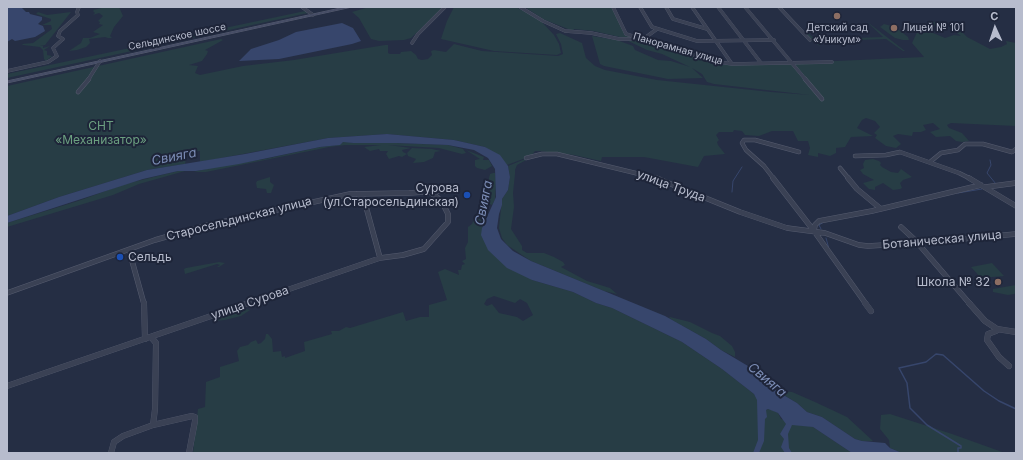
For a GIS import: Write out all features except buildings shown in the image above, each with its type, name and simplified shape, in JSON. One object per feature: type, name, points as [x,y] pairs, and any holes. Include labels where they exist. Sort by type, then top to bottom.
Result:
[{"type":"main road","name":"Сельдинское шоссе","points":[[7,82],[350,7]]},
{"type":"street","points":[[7,71],[36,66],[57,56],[53,48],[63,39],[58,36],[60,31],[78,15],[77,12],[79,7]]},
{"type":"street","points":[[302,7],[313,15]]},
{"type":"street","points":[[412,42],[445,7]]},
{"type":"street","points":[[520,7],[543,21],[565,31],[591,33],[619,39],[641,39],[657,29]]},
{"type":"street","name":"Панорамная улица","points":[[613,7],[625,33],[694,56],[732,64],[832,62]]},
{"type":"street","points":[[640,7],[649,24],[657,29],[704,42],[774,40]]},
{"type":"street","points":[[666,7],[673,19],[707,29]]},
{"type":"street","points":[[692,7],[732,64]]},
{"type":"street","points":[[718,7],[761,63]]},
{"type":"street","points":[[745,7],[822,99]]},
{"type":"street","points":[[779,7],[810,40]]},
{"type":"street","points":[[78,92],[100,62]]},
{"type":"street","points":[[799,152],[755,140],[744,140],[742,143],[746,150],[764,166],[814,231],[871,311]]},
{"type":"street","points":[[930,162],[941,153],[958,150],[965,144],[983,144],[1000,150],[1012,152],[1016,149]]},
{"type":"street","points":[[855,156],[886,155],[900,152],[959,173],[986,187],[1016,206]]},
{"type":"street","name":"улица Труда","points":[[526,158],[542,154],[557,154],[640,174],[663,180],[754,217],[787,228],[832,234],[859,245],[868,246]]},
{"type":"street","points":[[840,168],[857,189],[881,209]]},
{"type":"street","points":[[986,187],[1016,183]]},
{"type":"street","points":[[814,231],[815,225],[819,221],[881,209],[981,185]]},
{"type":"street","name":"Старосельдинская улица","points":[[7,293],[174,234],[334,196],[456,190]]},
{"type":"street","name":"улица Сурова","points":[[7,386],[380,258],[403,255],[424,249],[447,225],[448,218],[444,206],[438,198],[430,192]]},
{"type":"street","points":[[355,194],[361,196],[364,200],[380,258]]},
{"type":"street","points":[[901,227],[918,243],[985,321],[997,329],[1016,332]]},
{"type":"street","name":"Ботаническая улица","points":[[868,246],[1016,234]]},
{"type":"street","points":[[129,250],[145,306],[148,338],[156,343],[155,409],[153,425]]},
{"type":"street","points":[[997,329],[996,331],[988,334],[987,340],[999,357],[1009,366]]},
{"type":"street","points":[[111,453],[114,442],[118,438],[153,425],[183,418],[195,417],[189,453]]},
{"type":"green space","points":[[106,7],[119,7],[123,16],[114,27],[110,36],[112,38],[105,37],[89,39],[90,43],[86,47],[69,51],[81,43],[83,38],[90,38],[100,34],[93,32],[103,25],[99,24],[100,22],[98,21],[103,16],[99,13],[93,15],[95,13],[93,10]]},
{"type":"green space","points":[[369,7],[444,7],[411,38],[404,40],[379,41],[371,39],[359,18],[352,12]]},
{"type":"green space","points":[[454,7],[518,7],[541,21],[554,35],[559,44],[561,53],[557,55],[494,51],[441,39],[447,21]]},
{"type":"green space","name":"СНТ «Механизатор»","points":[[525,7],[614,7],[627,35],[723,65],[792,63],[822,96],[793,63],[924,57],[912,43],[920,26],[925,27],[928,21],[935,22],[939,25],[934,26],[933,33],[945,38],[954,35],[961,36],[949,27],[951,26],[967,37],[990,49],[1007,44],[1006,41],[1016,43],[1016,126],[951,123],[947,125],[949,128],[962,133],[969,141],[962,142],[956,141],[950,136],[936,137],[930,132],[940,129],[933,123],[923,125],[926,130],[921,132],[913,132],[912,136],[898,134],[893,136],[901,144],[896,148],[886,146],[875,138],[877,135],[874,133],[880,127],[875,121],[866,118],[862,120],[857,128],[873,136],[851,137],[845,147],[836,148],[836,153],[830,156],[818,153],[818,157],[808,155],[810,148],[808,141],[798,141],[793,131],[772,131],[759,136],[745,135],[742,131],[734,130],[733,132],[719,132],[716,135],[719,140],[717,142],[718,145],[725,154],[704,156],[698,167],[644,157],[602,157],[601,161],[574,155],[539,151],[535,151],[531,156],[507,165],[485,147],[454,140],[387,134],[328,138],[200,162],[200,151],[191,152],[187,154],[185,164],[147,170],[59,197],[7,216],[7,86],[221,39],[223,40],[205,50],[208,51],[202,61],[189,65],[198,66],[195,73],[200,75],[243,66],[294,60],[385,45],[388,45],[388,53],[390,54],[400,54],[401,52],[411,51],[418,59],[422,60],[428,59],[432,55],[431,51],[446,52],[454,44],[482,51],[558,56],[563,54],[561,44],[556,34],[560,33],[582,43],[586,58],[595,66],[605,70],[657,80],[810,95],[714,84],[707,82],[702,74],[692,68],[703,78],[668,79],[604,66],[600,64],[592,36],[617,40],[633,46],[635,50],[658,60],[671,61],[690,67],[662,54],[647,50],[620,37],[594,31],[574,29],[573,31],[543,19]]},
{"type":"green space","points":[[305,11],[308,13],[7,78],[7,74]]},
{"type":"green space","points":[[38,12],[47,15],[71,12],[45,45],[40,46],[43,46],[43,48],[50,46],[44,50],[47,51],[47,55],[52,56],[46,61],[44,59],[43,50],[40,47],[22,44],[33,43],[52,29],[51,25],[42,25],[51,21],[51,19],[36,14]]},
{"type":"green space","points":[[866,21],[905,51],[886,39],[859,40],[856,38],[883,37]]},
{"type":"green space","points":[[884,24],[895,27],[908,37],[909,40],[895,38],[880,27]]},
{"type":"green space","points":[[804,30],[815,39],[855,38],[858,40],[817,41],[820,46],[810,40]]},
{"type":"green space","points":[[347,141],[353,143],[448,145],[463,149],[466,153],[462,154],[439,148],[388,145],[411,148],[402,150],[407,154],[402,157],[399,156],[389,159],[386,154],[388,151],[380,151],[379,149],[370,151],[364,147],[381,145],[345,145],[206,172],[194,172],[320,147],[339,145]]},
{"type":"green space","points":[[412,148],[441,151],[435,152],[433,158],[424,162],[413,163],[416,159],[408,156],[407,153]]},
{"type":"green space","points":[[466,150],[484,157],[483,160],[489,160],[492,166],[485,170],[477,168],[475,166],[475,160],[480,159]]},
{"type":"green space","points":[[528,159],[517,165],[515,170],[513,193],[514,207],[511,229],[522,246],[522,250],[527,253],[544,253],[554,257],[563,262],[565,265],[561,267],[587,281],[610,288],[617,294],[604,291],[531,261],[507,245],[502,238],[499,228],[502,199],[508,190],[510,177],[508,166]]},
{"type":"green space","points":[[873,159],[879,161],[882,167],[891,172],[898,173],[901,169],[912,177],[903,180],[900,183],[902,188],[900,189],[893,190],[883,183],[875,187],[875,190],[869,189],[863,183],[874,180],[863,174],[860,170],[864,168],[863,164],[865,160]]},
{"type":"green space","points":[[178,171],[185,171],[139,184],[113,195],[7,227],[7,223],[78,201],[125,184]]},
{"type":"green space","points":[[495,173],[496,181],[495,200],[492,205],[490,204],[490,190],[487,186],[490,174]]},
{"type":"green space","points":[[270,177],[270,182],[274,185],[271,193],[267,193],[266,189],[257,188],[257,181]]},
{"type":"green space","points":[[483,214],[483,217],[487,216],[482,228],[532,280],[573,292],[596,303],[612,308],[682,342],[722,369],[754,394],[766,410],[772,410],[778,413],[781,419],[813,427],[852,453],[193,453],[198,409],[205,407],[206,382],[220,377],[220,367],[239,361],[237,351],[240,347],[248,345],[256,340],[258,344],[261,343],[265,339],[266,334],[268,334],[272,339],[273,352],[281,351],[282,357],[285,356],[285,358],[305,351],[304,342],[332,334],[331,331],[339,331],[346,327],[350,328],[403,312],[406,321],[420,317],[429,317],[429,305],[447,300],[438,272],[445,269],[459,275],[458,270],[461,270],[462,265],[465,264],[462,261],[466,259],[465,248],[468,242],[468,227],[472,224],[475,216]],"holes":[[[494,296],[515,303],[520,299],[527,303],[533,315],[523,321],[517,317],[499,313],[492,304],[487,306],[484,304],[487,299]]]},
{"type":"green space","points":[[219,262],[225,263],[219,267],[217,267],[220,265],[217,264],[185,274],[184,269],[186,268]]},
{"type":"green space","points":[[992,263],[1004,276],[981,278],[971,267]]},
{"type":"green space","points":[[1016,285],[1016,293],[1014,294],[1008,295],[993,292],[993,289]]},
{"type":"green space","points":[[246,309],[250,310],[241,316],[214,321],[218,318],[242,312]]},
{"type":"green space","points":[[669,318],[690,322],[720,336],[732,346],[735,352],[735,357],[672,320]]},
{"type":"green space","points":[[783,391],[792,392],[847,417],[873,441],[862,441],[855,439],[822,417],[807,412],[797,403],[780,393]]},
{"type":"green space","points":[[890,414],[1005,453],[902,453],[890,448],[889,440],[880,429],[881,415]]},
{"type":"water","points":[[7,7],[22,8],[30,14],[42,17],[42,20],[38,24],[43,26],[45,31],[35,37],[15,41],[12,39],[7,42]]},
{"type":"water","points":[[342,23],[353,28],[361,41],[279,59],[239,61],[251,49],[279,40],[296,32]]},
{"type":"water","points":[[387,134],[454,140],[485,147],[500,155],[508,166],[510,177],[508,190],[502,199],[497,228],[501,239],[513,251],[531,261],[665,316],[706,339],[748,366],[780,393],[797,403],[807,412],[822,417],[855,439],[885,443],[890,448],[902,453],[852,453],[813,427],[792,425],[788,434],[789,448],[792,453],[785,453],[781,447],[784,439],[780,434],[786,424],[778,413],[768,409],[766,410],[767,417],[765,419],[764,441],[759,453],[753,453],[758,440],[757,400],[754,394],[722,369],[682,342],[612,308],[596,303],[573,292],[532,280],[507,268],[488,250],[481,235],[482,228],[496,197],[495,169],[488,158],[474,150],[448,145],[343,142],[340,145],[320,147],[239,164],[196,171],[178,171],[143,179],[7,223],[7,216],[59,197],[147,170],[245,154],[328,138]]},
{"type":"waterway","points":[[990,160],[991,165],[987,173],[996,184]]},
{"type":"waterway","points":[[732,192],[733,181],[742,167]]},
{"type":"waterway","points":[[958,193],[982,189]]},
{"type":"waterway","points":[[866,214],[873,213]]},
{"type":"waterway","points":[[821,229],[819,225],[824,222]]},
{"type":"waterway","points":[[826,238],[829,249]]},
{"type":"waterway","points":[[958,453],[958,448],[961,448],[961,446],[927,425],[910,408],[907,383],[899,368],[926,362],[936,354],[943,355],[984,391],[999,401],[1016,409]]},
{"type":"place","name":"Детский сад «Уникум»","points":[[837,16]]},
{"type":"place","name":"Лицей № 101","points":[[894,28]]},
{"type":"place","name":"Сурова (ул.Старосельдинская)","points":[[467,195]]},
{"type":"place","name":"Сельдь","points":[[120,257]]},
{"type":"place","name":"Школа № 32","points":[[998,282]]},
{"type":"water label","name":"Свияга","points":[[174,157]]},
{"type":"water label","name":"Свияга","points":[[484,203]]},
{"type":"water label","name":"Свияга","points":[[767,380]]}]
